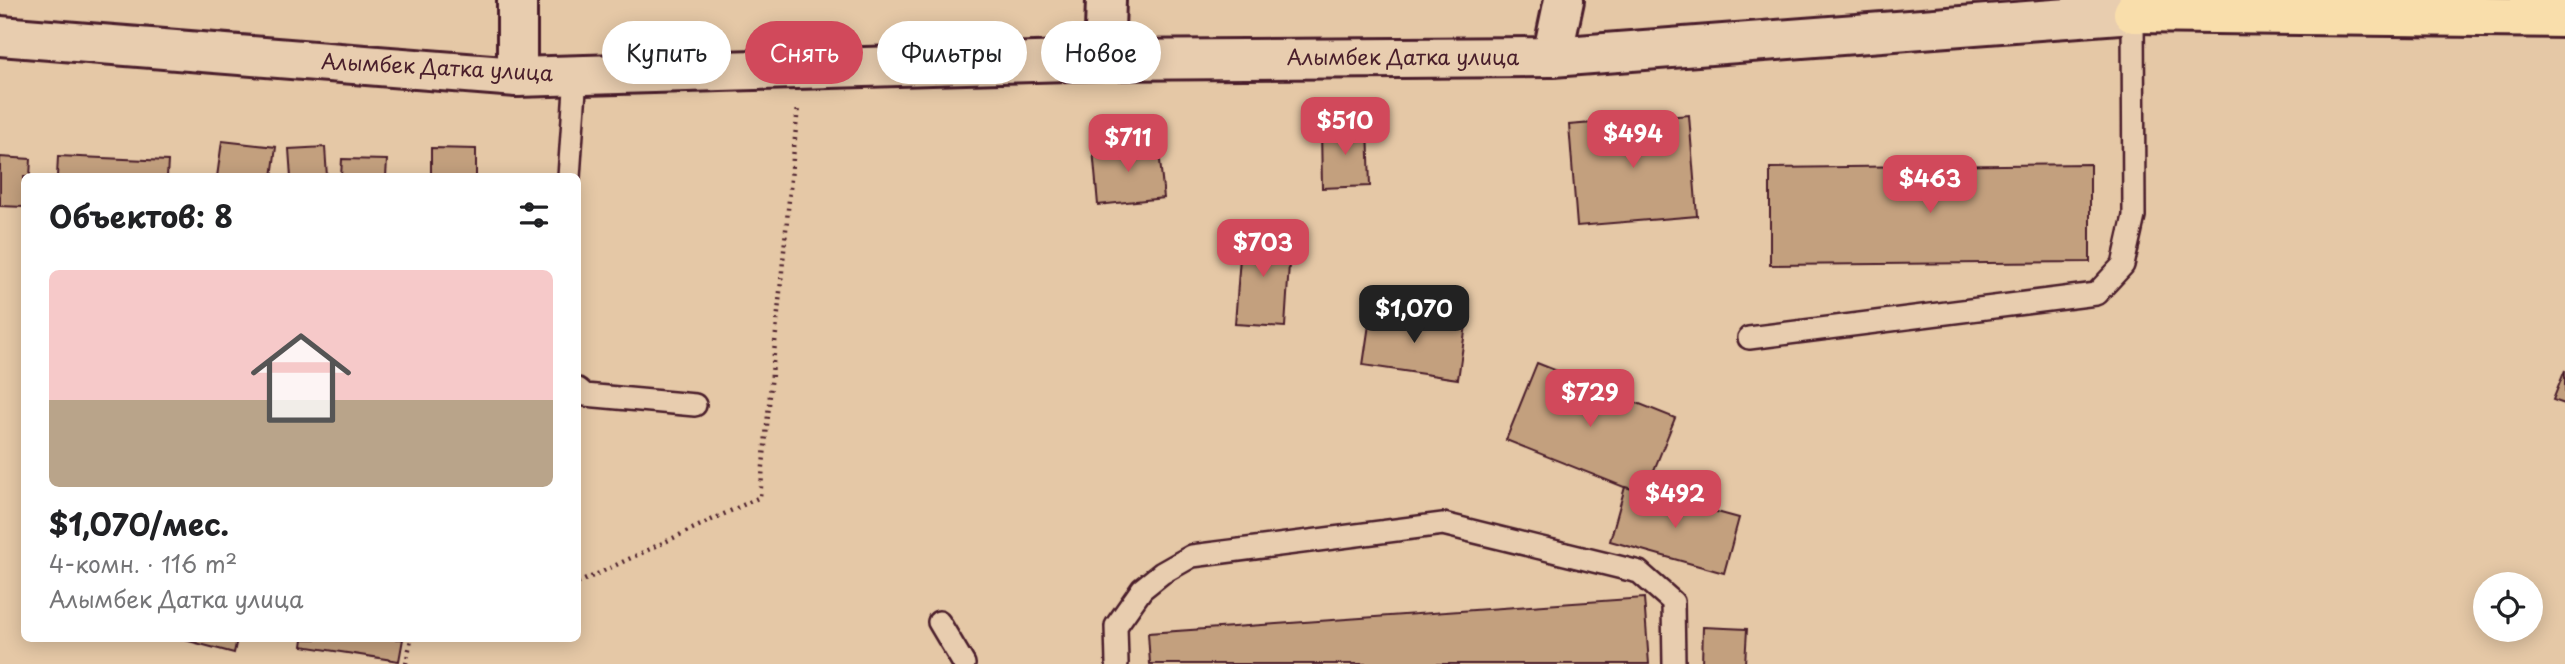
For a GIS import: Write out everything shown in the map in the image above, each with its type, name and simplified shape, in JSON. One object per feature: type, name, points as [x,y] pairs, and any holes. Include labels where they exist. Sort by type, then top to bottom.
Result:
[{"type":"main road","points":[[516,0],[517,77]]},
{"type":"main road","points":[[1105,21],[1106,0]]},
{"type":"main road","points":[[1552,57],[1564,0]]},
{"type":"main road","points":[[2137,6],[2565,18]]},
{"type":"main road","name":"Алымбек Датка улица","points":[[1161,60],[1552,57],[2137,6]]},
{"type":"main road","name":"Алымбек Датка улица","points":[[0,36],[517,77],[745,71]]},
{"type":"main road","name":"Алымбек Датка улица","points":[[863,67],[1041,62]]},
{"type":"lane","points":[[1749,338],[2096,294],[2123,265],[2134,216],[2137,6]]},
{"type":"lane","points":[[569,173],[576,75]]},
{"type":"lane","points":[[581,392],[585,395],[695,405]]},
{"type":"lane","points":[[1117,664],[1116,626],[1142,589],[1162,573],[1192,556],[1443,524],[1639,572],[1673,602],[1674,664]]},
{"type":"lane","points":[[939,622],[964,664]]},
{"type":"path","points":[[581,582],[760,497],[801,84]]},
{"type":"path","points":[[406,664],[410,642]]},
{"type":"building","points":[[1689,115],[1697,216],[1577,226],[1569,125]]},
{"type":"building","points":[[1368,127],[1370,186],[1322,188],[1321,128]]},
{"type":"building","points":[[222,141],[276,147],[273,173],[218,173]]},
{"type":"building","points":[[1158,142],[1164,198],[1098,205],[1093,149]]},
{"type":"building","points":[[325,147],[327,173],[291,173],[289,149]]},
{"type":"building","points":[[431,148],[476,149],[476,173],[431,173]]},
{"type":"building","points":[[58,156],[168,161],[167,173],[57,173]]},
{"type":"building","points":[[0,157],[31,159],[30,173],[21,173],[21,207],[0,206]]},
{"type":"building","points":[[342,159],[387,160],[386,173],[341,173]]},
{"type":"building","points":[[2090,164],[2090,262],[1770,265],[1770,168]]},
{"type":"building","points":[[1242,230],[1291,233],[1285,327],[1235,324]]},
{"type":"building","points":[[1371,311],[1466,325],[1458,379],[1363,365]]},
{"type":"building","points":[[1537,363],[1675,418],[1644,495],[1506,440]]},
{"type":"building","points":[[2565,370],[2565,404],[2553,400]]},
{"type":"building","points":[[1625,487],[1739,518],[1724,573],[1610,541]]},
{"type":"building","points":[[1644,598],[1649,664],[1150,664],[1148,633]]},
{"type":"building","points":[[1703,627],[1747,629],[1745,664],[1702,664]]},
{"type":"building","points":[[192,642],[236,642],[234,653]]},
{"type":"building","points":[[303,642],[402,642],[399,661],[302,646]]}]
